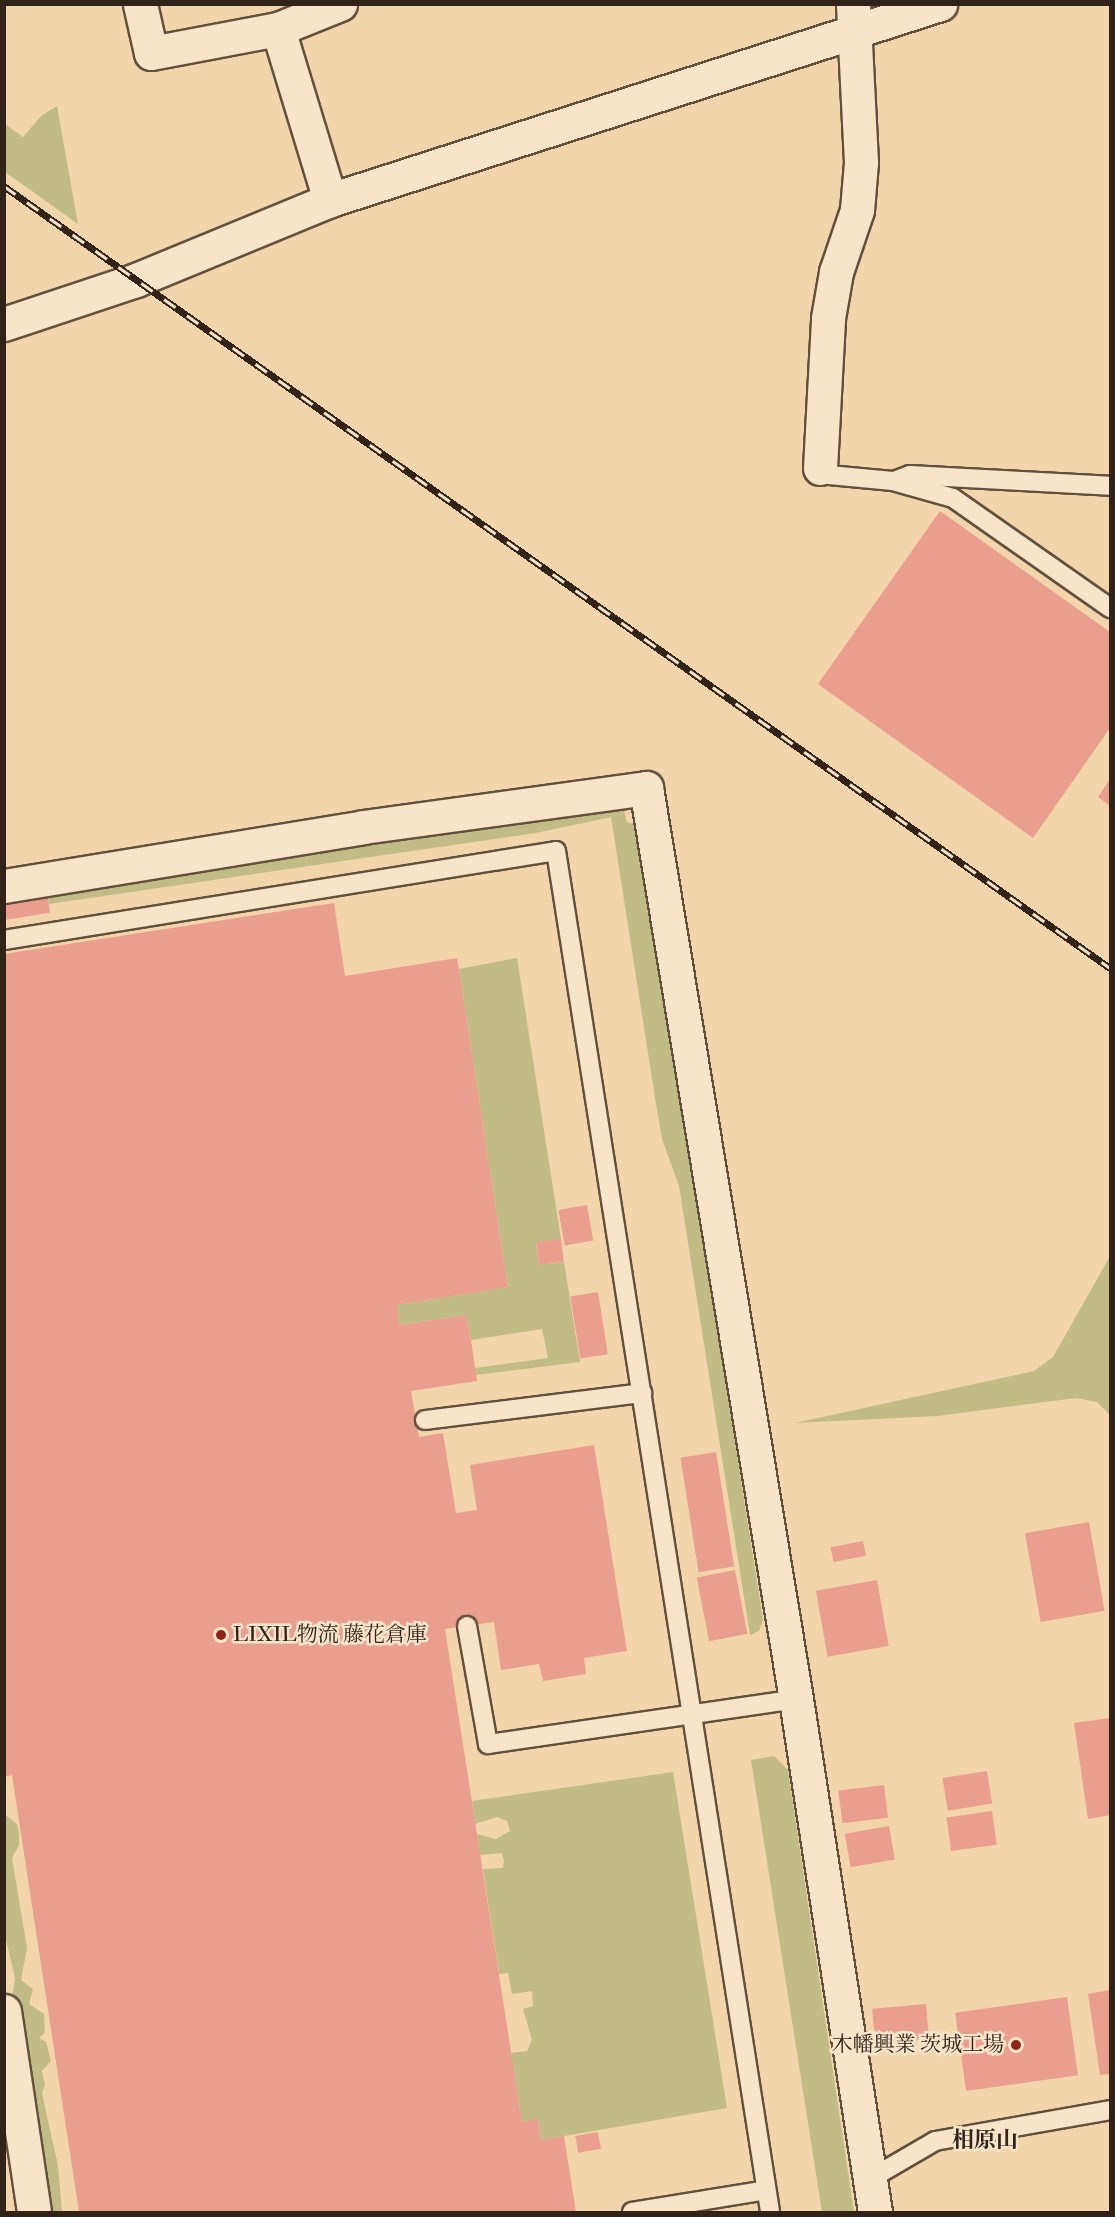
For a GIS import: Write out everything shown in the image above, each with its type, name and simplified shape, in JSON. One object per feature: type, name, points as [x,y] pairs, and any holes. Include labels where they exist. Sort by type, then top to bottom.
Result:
[{"type":"street","points":[[140,4],[151,53],[278,30],[340,4]]},
{"type":"street","points":[[4,324],[136,280],[330,200],[855,17],[940,4]]},
{"type":"street","points":[[820,468],[828,318],[836,272],[856,210],[861,162],[855,17]]},
{"type":"street","points":[[278,30],[330,200]]},
{"type":"street","points":[[4,886],[363,827],[646,788],[796,1699],[875,2212]]},
{"type":"street","points":[[4,2011],[34,2212]]},
{"type":"lane","points":[[820,468],[829,475],[893,481],[953,498],[1110,608]]},
{"type":"lane","points":[[893,481],[910,475],[1110,486]]},
{"type":"lane","points":[[4,940],[556,851],[770,2212]]},
{"type":"lane","points":[[425,1420],[642,1393]]},
{"type":"lane","points":[[467,1626],[488,1744],[796,1699]]},
{"type":"lane","points":[[870,2179],[935,2141],[1110,2110]]},
{"type":"lane","points":[[632,2212],[766,2190]]},
{"type":"shaded area","points":[[57,106],[78,224],[5,172],[5,124],[23,137],[41,116]]},
{"type":"shaded area","points":[[623,806],[627,822],[638,826],[763,1620],[759,1631],[750,1635],[679,1186],[662,1139],[611,817],[536,833],[49,904],[47,890]]},
{"type":"shaded area","points":[[517,958],[561,1239],[536,1243],[539,1265],[564,1262],[580,1362],[476,1375],[475,1368],[548,1358],[542,1329],[471,1340],[466,1315],[400,1325],[397,1305],[508,1287],[459,969]]},
{"type":"shaded area","points":[[1109,1258],[1110,1415],[1097,1402],[1076,1398],[938,1416],[795,1423],[1034,1371],[1053,1357]]},
{"type":"shaded area","points":[[774,1756],[788,1770],[854,2212],[822,2212],[751,1760]]},
{"type":"shaded area","points":[[673,1772],[727,2108],[541,2140],[538,2120],[522,2122],[511,2053],[527,2051],[532,2040],[523,2009],[533,2006],[532,1991],[512,1994],[508,1973],[499,1974],[483,1869],[503,1868],[504,1861],[502,1853],[480,1855],[477,1834],[496,1839],[510,1831],[507,1821],[497,1817],[475,1824],[472,1801]]},
{"type":"shaded area","points":[[4,1814],[17,1824],[19,1833],[19,1845],[12,1858],[27,1948],[21,1980],[33,1989],[29,2004],[44,2014],[45,2032],[39,2038],[46,2042],[51,2061],[42,2071],[45,2085],[42,2093],[58,2166],[62,2212],[51,2212],[34,2091],[11,2006],[15,1978],[5,1936]]},
{"type":"building","points":[[940,511],[1110,632],[1110,728],[1033,838],[818,684]]},
{"type":"building","points":[[1110,779],[1110,806],[1098,797]]},
{"type":"building","points":[[47,893],[50,913],[7,920],[4,900]]},
{"type":"building","points":[[334,903],[345,976],[457,958],[459,969],[508,1287],[397,1305],[400,1325],[466,1315],[471,1340],[477,1381],[411,1391],[419,1437],[443,1433],[456,1513],[477,1510],[470,1465],[594,1445],[627,1651],[584,1658],[586,1674],[543,1681],[539,1664],[501,1670],[494,1622],[445,1629],[522,2122],[538,2119],[541,2140],[564,2136],[576,2212],[79,2212],[12,1775],[4,1777],[4,954]]},
{"type":"building","points":[[587,1205],[593,1240],[565,1245],[558,1210]]},
{"type":"building","points":[[561,1239],[564,1262],[539,1265],[536,1242]]},
{"type":"building","points":[[598,1292],[608,1354],[580,1359],[570,1296]]},
{"type":"building","points":[[716,1452],[734,1567],[699,1572],[680,1458]]},
{"type":"building","points":[[1089,1522],[1105,1611],[1041,1622],[1025,1533]]},
{"type":"building","points":[[863,1541],[866,1556],[833,1562],[831,1547]]},
{"type":"building","points":[[735,1570],[747,1634],[709,1641],[697,1577]]},
{"type":"building","points":[[877,1580],[889,1646],[828,1657],[816,1591]]},
{"type":"building","points":[[1110,1718],[1110,1815],[1088,1819],[1074,1723]]},
{"type":"building","points":[[987,1771],[992,1804],[948,1811],[943,1778]]},
{"type":"building","points":[[884,1785],[888,1818],[842,1823],[838,1791]]},
{"type":"building","points":[[992,1811],[997,1845],[951,1851],[946,1817]]},
{"type":"building","points":[[889,1826],[895,1859],[851,1867],[845,1834]]},
{"type":"building","points":[[1110,1990],[1110,2074],[1100,2075],[1088,1994]]},
{"type":"building","name":"木幡興業 茨城工場","points":[[1067,1997],[1078,2075],[966,2091],[955,2013]]},
{"type":"building","points":[[926,2004],[929,2039],[875,2044],[872,2009]]},
{"type":"building","points":[[598,2132],[601,2149],[578,2153],[575,2136]]},
{"type":"railway","points":[[4,186],[1110,968]]},
{"type":"place","name":"LIXIL物流 藤花倉庫","points":[[221,1635]]},
{"type":"place","name":"木幡興業 茨城工場","points":[[1016,2045]]},
{"type":"district","name":"相原山","points":[[985,2141]]}]
